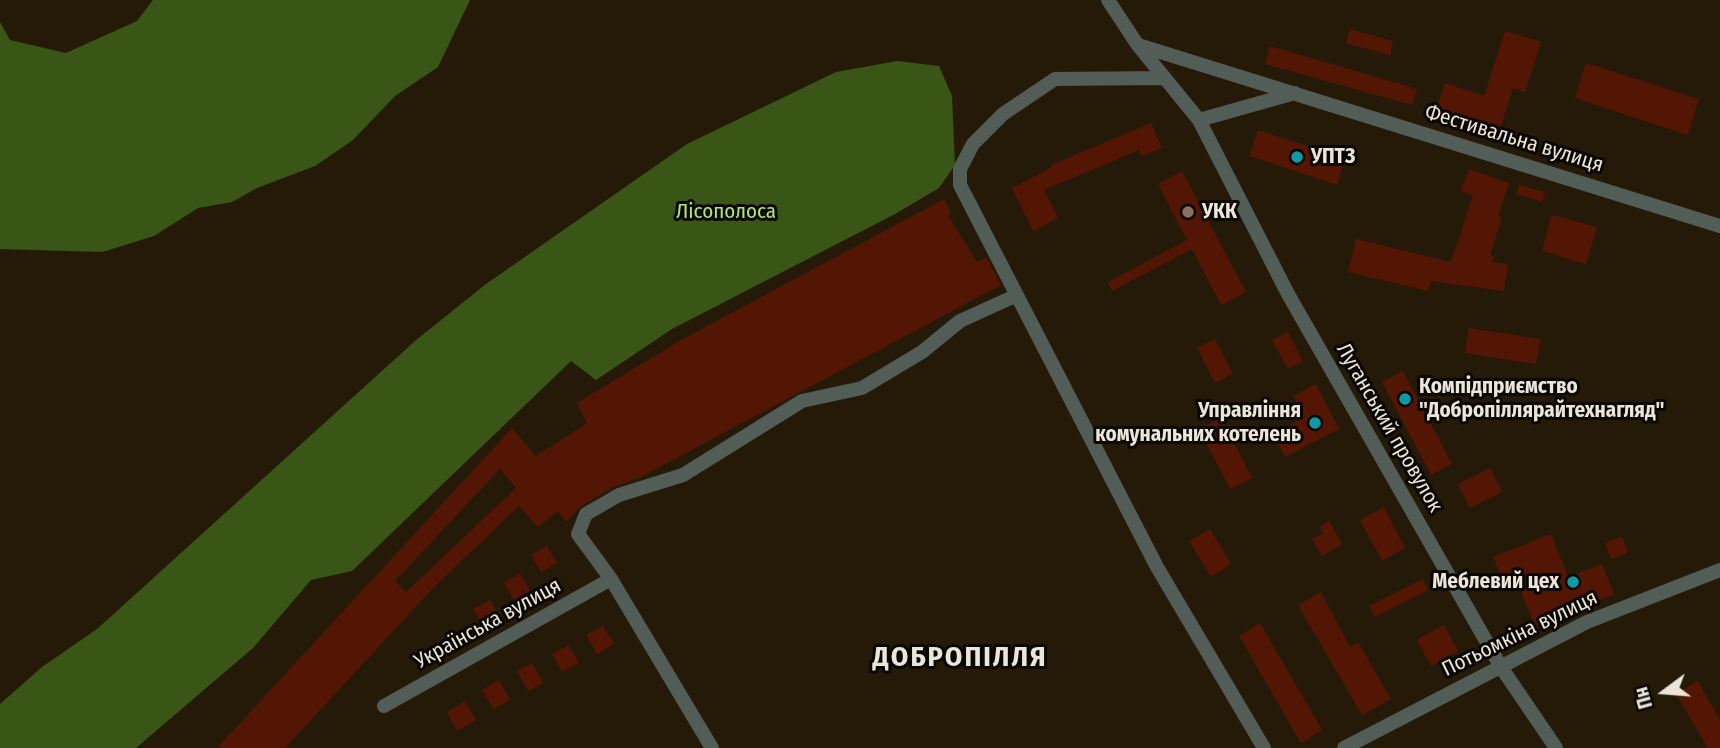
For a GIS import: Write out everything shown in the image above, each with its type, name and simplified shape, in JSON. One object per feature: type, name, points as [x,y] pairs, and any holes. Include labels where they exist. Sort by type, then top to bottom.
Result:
[{"type":"street","points":[[1108,0],[1137,44],[1199,120],[1294,93]]},
{"type":"street","name":"Фестивальна вулиця","points":[[1137,44],[1720,226]]},
{"type":"street","points":[[1164,78],[1055,79],[1003,114],[972,144],[960,169],[960,185],[1157,567],[1264,748]]},
{"type":"street","name":"Луганський провулок","points":[[1199,120],[1288,294],[1501,667],[1556,748]]},
{"type":"street","points":[[712,748],[611,579],[578,534],[586,514],[620,495],[683,475],[802,401],[862,388],[922,352],[960,321],[1015,296]]},
{"type":"street","name":"Потьомкіна вулиця","points":[[1345,748],[1465,683],[1587,622],[1720,570]]},
{"type":"street","name":"Українська вулиця","points":[[384,706],[611,579]]},
{"type":"green space","points":[[153,0],[470,0],[438,67],[395,96],[353,140],[315,166],[257,188],[232,202],[198,208],[154,236],[102,252],[0,249],[0,22],[10,40],[66,53],[137,21]]},
{"type":"green space","name":"Лісополоса","points":[[897,61],[939,66],[952,96],[955,165],[939,188],[895,214],[672,329],[596,380],[571,361],[352,571],[311,580],[253,648],[136,748],[0,748],[0,704],[42,667],[97,629],[415,341],[486,284],[687,144],[836,72]]},
{"type":"building","points":[[1350,29],[1393,41],[1390,55],[1346,43]]},
{"type":"building","points":[[1505,31],[1541,42],[1525,92],[1513,88],[1498,135],[1435,113],[1445,83],[1484,96]]},
{"type":"building","points":[[1270,46],[1417,89],[1412,105],[1265,64]]},
{"type":"building","points":[[1586,63],[1699,99],[1688,135],[1575,98]]},
{"type":"building","points":[[1151,123],[1162,148],[1142,156],[1139,150],[1044,190],[1058,218],[1033,231],[1012,188],[1052,167],[1051,165]]},
{"type":"building","name":"УПТЗ","points":[[1258,130],[1345,158],[1337,185],[1249,156]]},
{"type":"building","points":[[1469,169],[1509,183],[1498,216],[1502,217],[1490,255],[1494,256],[1492,262],[1508,264],[1504,291],[1431,281],[1428,291],[1348,272],[1356,239],[1451,262],[1473,195],[1461,191]]},
{"type":"building","name":"УКК","points":[[1182,171],[1246,292],[1221,305],[1192,249],[1112,291],[1108,282],[1187,240],[1158,184]]},
{"type":"building","points":[[1519,185],[1545,192],[1542,202],[1516,194]]},
{"type":"building","points":[[944,199],[951,213],[948,215],[977,262],[986,257],[1001,285],[641,477],[614,487],[581,506],[566,522],[558,511],[538,527],[519,506],[433,588],[285,748],[217,748],[512,428],[536,456],[587,423],[577,403],[681,340]],"holes":[[[500,469],[516,488],[406,592],[395,581]]]},
{"type":"building","points":[[1552,215],[1597,227],[1586,264],[1542,251]]},
{"type":"building","points":[[1469,328],[1540,339],[1536,364],[1465,353]]},
{"type":"building","points":[[1288,332],[1303,361],[1288,369],[1272,340]]},
{"type":"building","points":[[1215,339],[1233,374],[1215,383],[1197,348]]},
{"type":"building","points":[[1403,371],[1452,464],[1431,475],[1382,382]]},
{"type":"building","name":"Управління комунальних котелень","points":[[1316,384],[1339,429],[1285,457],[1273,434],[1305,417],[1293,396]]},
{"type":"building","points":[[1221,418],[1252,478],[1230,489],[1199,429]]},
{"type":"building","points":[[1490,468],[1502,492],[1470,508],[1458,484]]},
{"type":"building","points":[[1384,507],[1405,548],[1382,561],[1360,520]]},
{"type":"building","points":[[1329,521],[1342,544],[1322,556],[1312,539],[1323,534],[1319,527]]},
{"type":"building","points":[[1210,529],[1231,564],[1211,577],[1189,541]]},
{"type":"building","name":"Меблевий цех","points":[[1551,534],[1568,577],[1602,564],[1614,594],[1535,626],[1517,582],[1505,586],[1493,557]]},
{"type":"building","points":[[1622,537],[1628,553],[1611,559],[1605,543]]},
{"type":"building","points":[[547,546],[557,563],[541,572],[531,555]]},
{"type":"building","points":[[520,573],[530,591],[514,600],[504,583]]},
{"type":"building","points":[[1423,579],[1428,590],[1374,617],[1369,606]]},
{"type":"building","points":[[1321,592],[1350,647],[1358,642],[1391,699],[1362,715],[1298,605]]},
{"type":"building","points":[[490,600],[500,618],[484,627],[473,609]]},
{"type":"building","points":[[1260,623],[1322,730],[1301,743],[1239,636]]},
{"type":"building","points":[[1444,625],[1458,651],[1431,666],[1417,640]]},
{"type":"building","points":[[603,626],[614,644],[597,654],[586,635]]},
{"type":"building","points":[[569,645],[579,663],[562,672],[552,654]]},
{"type":"building","points":[[532,663],[543,683],[528,691],[517,671]]},
{"type":"building","points":[[499,680],[510,700],[493,709],[482,690]]},
{"type":"building","points":[[1698,681],[1720,720],[1720,748],[1708,748],[1676,694]]},
{"type":"building","points":[[465,701],[476,720],[457,731],[447,712]]},
{"type":"place","name":"УПТЗ","points":[[1297,157]]},
{"type":"place","name":"УКК","points":[[1188,212]]},
{"type":"place","name":"Компідприємство \"Добропіллярайтехнагляд\"","points":[[1405,399]]},
{"type":"place","name":"Управління комунальних котелень","points":[[1315,423]]},
{"type":"place","name":"Меблевий цех","points":[[1573,582]]},
{"type":"district","name":"ДОБРОПІЛЛЯ","points":[[960,658]]}]
